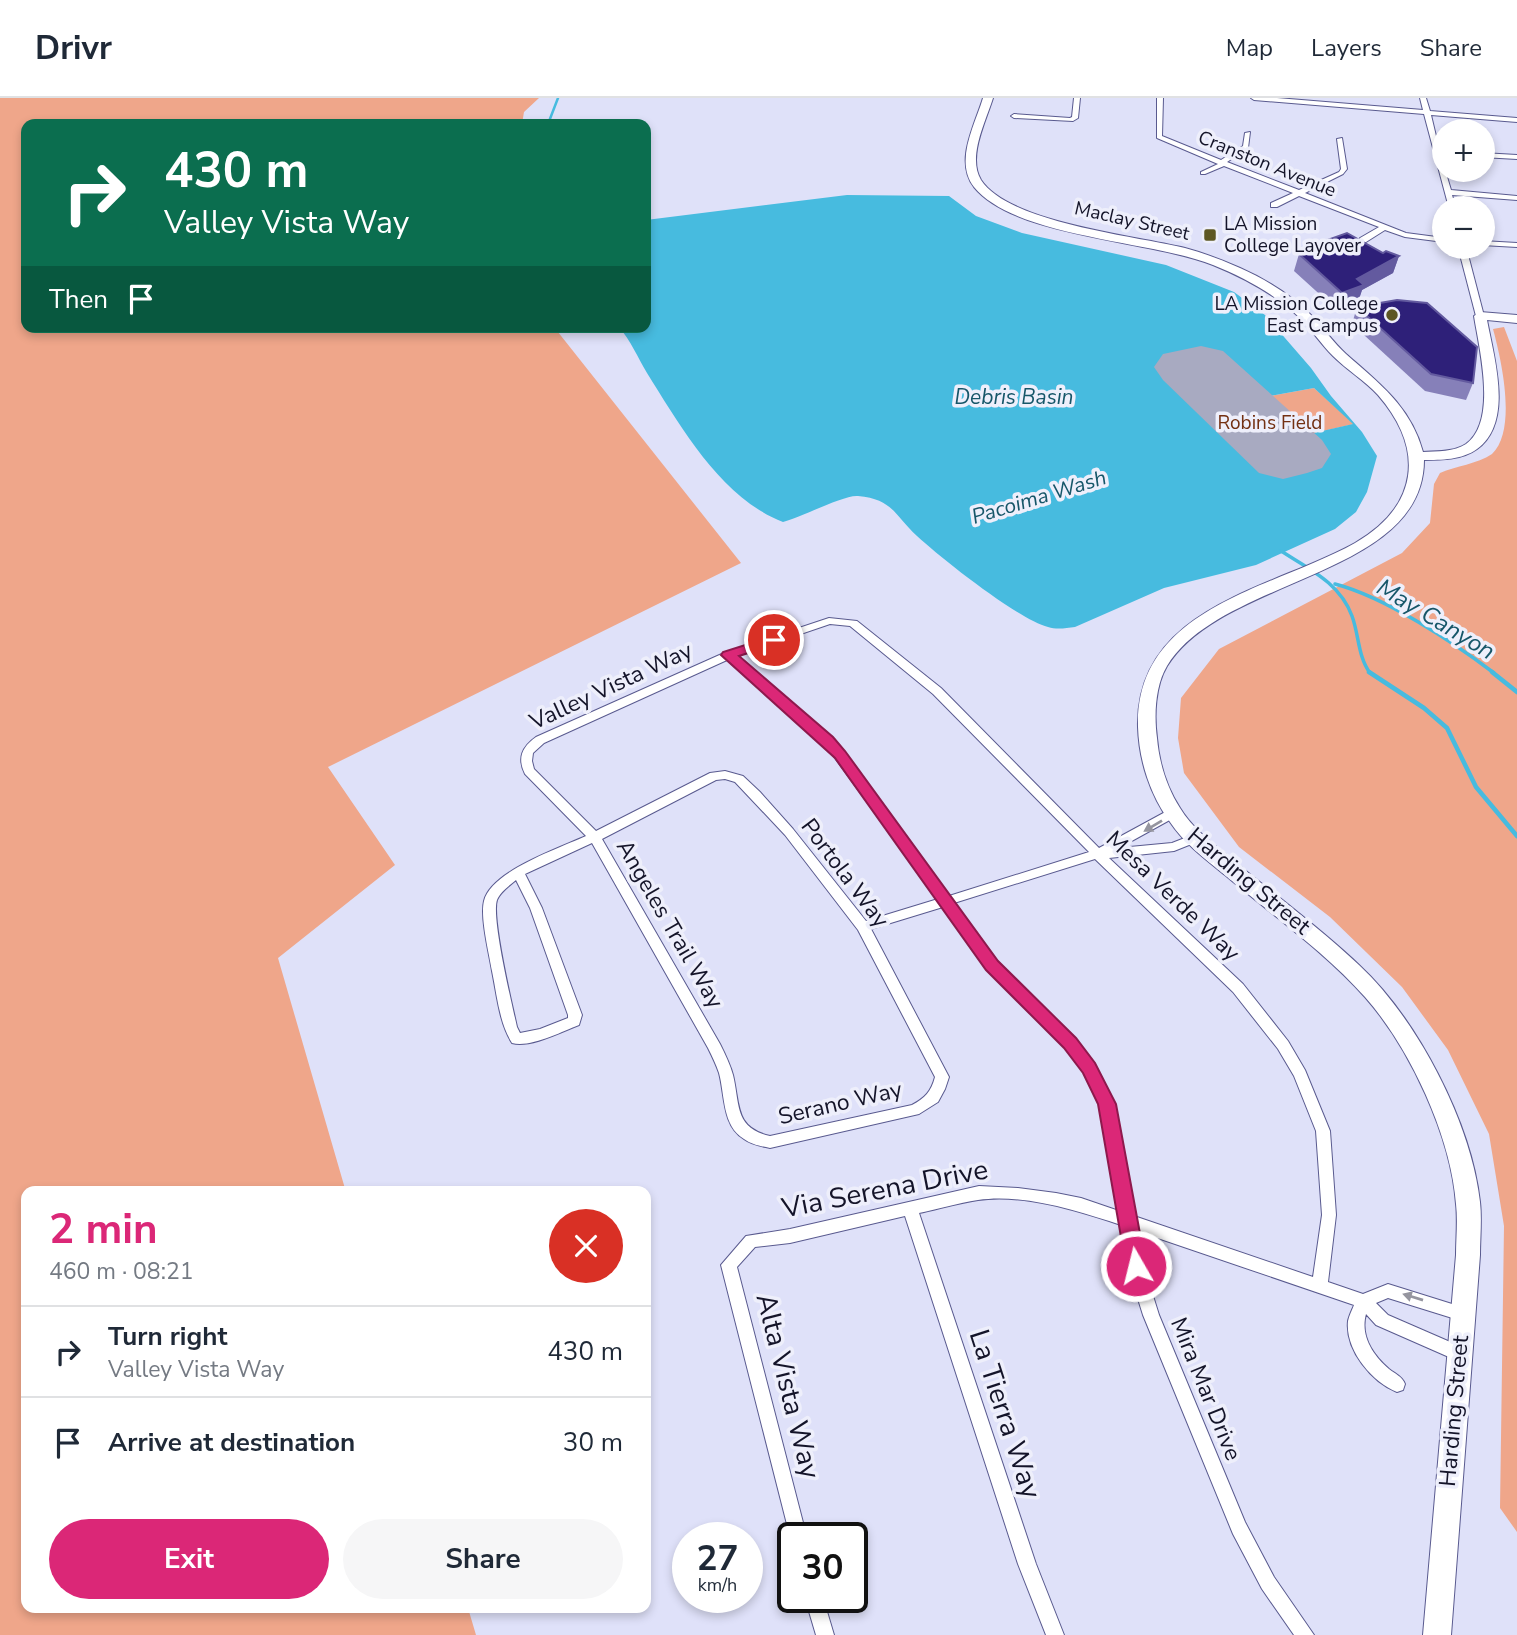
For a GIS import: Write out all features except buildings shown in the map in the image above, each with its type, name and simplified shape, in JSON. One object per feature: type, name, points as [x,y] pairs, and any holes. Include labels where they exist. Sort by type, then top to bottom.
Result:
[{"type":"street","name":"Maclay Street","points":[[988,98],[970,162],[977,184],[994,199],[1013,210],[1044,220],[1185,251],[1242,274],[1276,292],[1303,314],[1338,354],[1381,391],[1412,433],[1419,456]]},
{"type":"street","points":[[1014,116],[1071,120],[1075,118],[1077,98]]},
{"type":"street","name":"Cranston Avenue","points":[[1160,98],[1159,137],[1384,227],[1415,237],[1432,239]]},
{"type":"street","points":[[1254,98],[1517,120]]},
{"type":"street","points":[[1423,98],[1432,128]]},
{"type":"street","points":[[1203,173],[1246,147],[1248,133]]},
{"type":"street","points":[[1274,205],[1337,176],[1344,169],[1340,139]]},
{"type":"street","points":[[1495,156],[1517,158]]},
{"type":"street","points":[[1446,182],[1448,196]]},
{"type":"street","points":[[1447,192],[1517,198]]},
{"type":"street","points":[[1363,240],[1384,227]]},
{"type":"street","points":[[1495,243],[1517,244]]},
{"type":"street","points":[[1419,456],[1462,452],[1480,443],[1488,434],[1496,404],[1480,316],[1465,259]]},
{"type":"street","points":[[1480,316],[1517,319]]},
{"type":"street","name":"Harding Street","points":[[1419,456],[1413,489],[1397,517],[1362,545],[1206,620],[1181,639],[1161,660],[1149,686],[1146,730],[1153,763],[1173,813],[1195,838],[1246,883],[1313,935],[1354,972],[1391,1012],[1432,1085],[1455,1151],[1468,1200],[1468,1255],[1437,1635]]},
{"type":"street","name":"Valley Vista Way","points":[[524,756],[531,746],[540,740],[728,655],[829,621],[839,621]]},
{"type":"street","name":"Mesa Verde Way","points":[[839,621],[859,627],[937,691],[1166,922],[1238,988],[1283,1045],[1300,1074],[1323,1131],[1329,1215],[1320,1286]]},
{"type":"street","name":"Mira Mar Drive","points":[[728,655],[828,740],[992,965],[1070,1043],[1089,1068],[1107,1104],[1136,1266],[1151,1315],[1234,1516],[1268,1583],[1305,1635]]},
{"type":"street","name":"Angeles Trail Way","points":[[524,756],[530,771],[595,837],[713,1044],[726,1075],[733,1114],[745,1133]]},
{"type":"street","name":"Portola Way","points":[[595,837],[714,776],[725,775],[739,779],[789,832],[863,927],[942,1077],[939,1091]]},
{"type":"street","points":[[863,927],[1098,854],[1173,813]]},
{"type":"street","points":[[518,872],[536,908],[575,1015],[574,1021],[541,1034],[517,1039],[510,1028],[493,943],[490,901],[500,886],[518,872],[595,837]]},
{"type":"street","points":[[1098,854],[1174,846],[1195,838]]},
{"type":"street","name":"Serano Way","points":[[745,1133],[755,1140],[770,1142],[914,1110],[931,1103],[939,1091]]},
{"type":"street","name":"Via Serena Drive","points":[[739,1251],[751,1241],[790,1236],[979,1193],[1008,1192],[1081,1205],[1363,1301],[1382,1320],[1458,1353]]},
{"type":"street","name":"La Tierra Way","points":[[910,1208],[1027,1564],[1055,1635]]},
{"type":"street","name":"Alta Vista Way","points":[[739,1251],[729,1265],[732,1280],[794,1522]]},
{"type":"street","points":[[1397,1384],[1384,1377],[1369,1360],[1360,1342],[1356,1323],[1363,1301],[1388,1291],[1462,1314]]},
{"type":"street","points":[[818,1613],[825,1635]]},
{"type":"green space","points":[[0,98],[539,98],[524,112],[523,119],[21,119],[21,333],[559,333],[741,563],[328,767],[395,865],[278,958],[344,1186],[21,1186],[21,1613],[469,1613],[476,1635],[0,1635]]},
{"type":"green space","points":[[1504,327],[1517,361],[1517,1532],[1500,1508],[1504,1226],[1489,1134],[1448,1050],[1402,987],[1330,917],[1239,847],[1184,773],[1178,738],[1181,698],[1219,649],[1402,553],[1430,523],[1434,484],[1440,473],[1492,454],[1500,443],[1506,413],[1503,377],[1493,329]]},
{"type":"green space","name":"Robins Field","points":[[1213,359],[1254,399],[1314,388],[1354,424],[1292,438],[1310,457],[1276,465],[1173,366]]},
{"type":"water","name":"Debris Basin","points":[[847,195],[949,196],[976,216],[1022,233],[1166,265],[1234,292],[1265,315],[1362,432],[1377,456],[1367,492],[1356,512],[1335,529],[1256,565],[1164,588],[1075,627],[1058,629],[1018,613],[981,587],[929,546],[879,501],[852,496],[783,522],[761,511],[740,496],[705,459],[674,416],[623,333],[651,333],[651,219]],"holes":[[[1213,359],[1254,399],[1314,388],[1353,424],[1291,438],[1310,457],[1275,465],[1173,366]]]},
{"type":"waterway","name":"Pacoima Wash","points":[[550,119],[558,98]]},
{"type":"waterway","name":"Pacoima Wash","points":[[1281,551],[1313,571],[1340,594],[1352,616],[1363,660],[1370,672]]},
{"type":"waterway","name":"May Canyon","points":[[1335,584],[1355,590],[1396,610],[1439,635],[1494,673]]},
{"type":"waterway","name":"Pacoima Wash","points":[[1370,672],[1424,708],[1447,728],[1476,787],[1517,836]]},
{"type":"waterway","name":"May Canyon","points":[[1492,672],[1517,692]]},
{"type":"runway","points":[[1201,364],[1298,454],[1283,459],[1185,367],[1201,364]]},
{"type":"place","name":"LA Mission College Layover","points":[[1210,235]]},
{"type":"place","name":"LA Mission College East Campus","points":[[1392,315]]},
{"type":"route","points":[[774,640],[728,655],[828,740],[992,965],[1070,1043],[1089,1068],[1107,1104],[1136,1266]]}]
